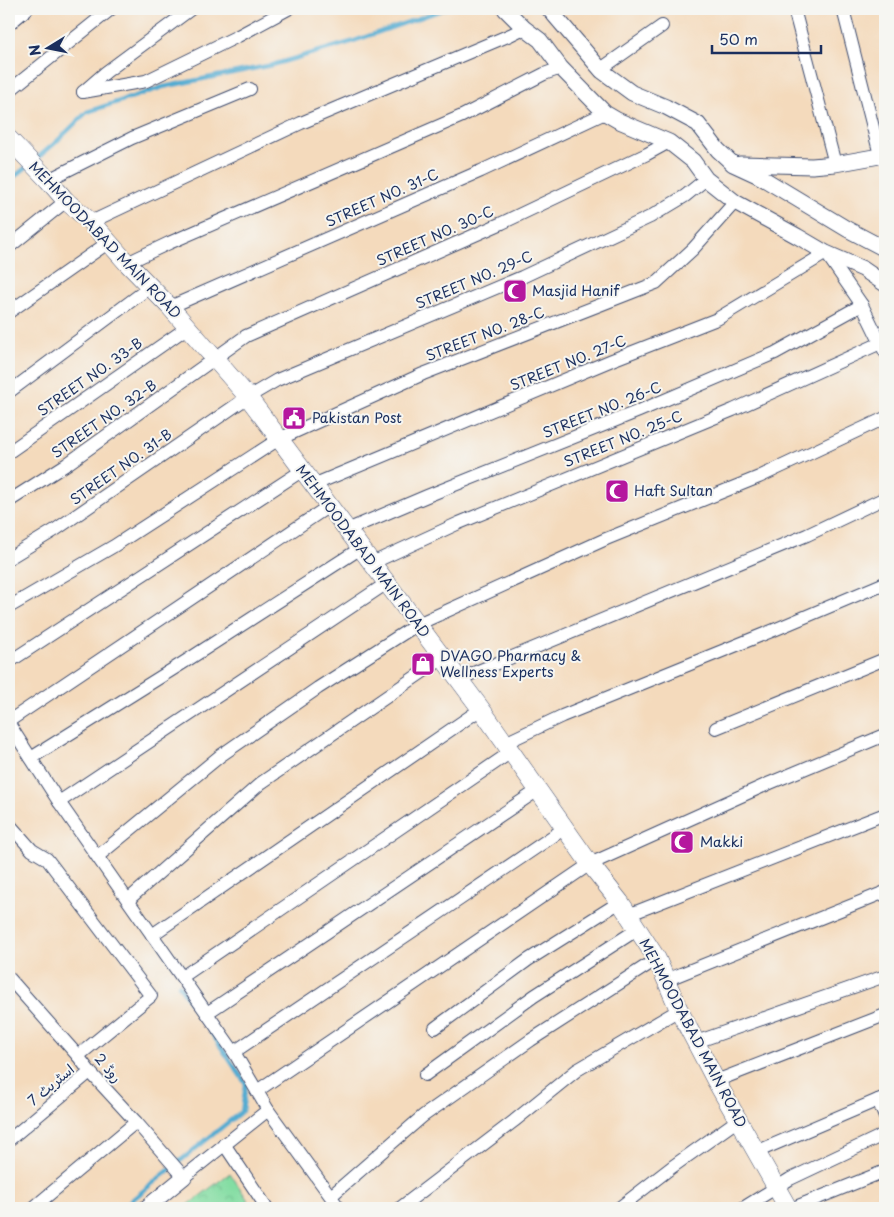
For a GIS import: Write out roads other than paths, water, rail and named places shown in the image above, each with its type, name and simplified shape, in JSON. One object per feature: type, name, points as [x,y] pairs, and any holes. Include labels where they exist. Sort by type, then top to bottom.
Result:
[{"type":"main road","name":"MEHMOODABAD MAIN ROAD","points":[[9,139],[46,177],[66,201],[91,222],[127,263],[170,307],[248,397],[481,709],[590,864],[629,915],[657,959],[679,1010],[788,1208]]},
{"type":"street","points":[[9,24],[27,9]]},
{"type":"street","points":[[9,91],[111,9]]},
{"type":"street","points":[[191,9],[106,72],[83,92],[146,80],[238,36],[288,9]]},
{"type":"street","points":[[505,9],[524,28],[540,40],[560,68],[604,113],[668,142],[693,160],[706,179],[735,202],[826,253],[862,269],[885,284]]},
{"type":"street","points":[[794,9],[835,164]]},
{"type":"street","points":[[734,164],[812,166],[835,164],[883,155],[843,9]]},
{"type":"street","points":[[552,10],[602,69],[632,94],[666,106],[698,124],[718,150],[734,164],[760,176],[885,249]]},
{"type":"street","points":[[602,69],[662,26]]},
{"type":"street","points":[[91,222],[301,123],[510,36],[524,28]]},
{"type":"street","points":[[127,263],[462,116],[544,74],[560,68]]},
{"type":"street","points":[[46,177],[132,138],[250,89]]},
{"type":"street","name":"STREET NO. 31-C","points":[[170,307],[481,171],[604,113]]},
{"type":"street","name":"STREET NO. 30-C","points":[[214,358],[246,336],[502,223],[647,154],[668,142]]},
{"type":"street","name":"STREET NO. 29-C","points":[[248,397],[277,380],[522,276],[650,217],[685,196],[706,179]]},
{"type":"street","points":[[9,247],[66,201]]},
{"type":"street","name":"STREET NO. 28-C","points":[[9,606],[114,546],[279,439],[423,374],[656,283],[693,250],[735,202]]},
{"type":"street","points":[[9,312],[109,242]]},
{"type":"street","points":[[826,253],[862,305],[884,345]]},
{"type":"street","name":"STREET NO. 27-C","points":[[314,485],[603,364],[717,320],[826,253]]},
{"type":"street","points":[[9,392],[150,287]]},
{"type":"street","name":"STREET NO. 26-C","points":[[347,530],[639,411],[775,353],[862,305]]},
{"type":"street","name":"STREET NO. 33-B","points":[[9,452],[188,327]]},
{"type":"street","name":"STREET NO. 25-C","points":[[372,563],[459,523],[884,345]]},
{"type":"street","name":"STREET NO. 32-B","points":[[9,501],[68,464],[214,358]]},
{"type":"street","name":"STREET NO. 31-B","points":[[9,558],[55,530],[248,397]]},
{"type":"street","points":[[98,856],[220,756],[318,688],[418,624],[606,539],[759,477],[885,418]]},
{"type":"street","points":[[9,662],[303,470]]},
{"type":"street","points":[[458,679],[808,535],[885,498]]},
{"type":"street","points":[[330,506],[9,722],[59,802],[234,1052],[268,1110],[339,1208]]},
{"type":"street","points":[[31,758],[186,661],[360,548]]},
{"type":"street","points":[[59,802],[387,583]]},
{"type":"street","points":[[182,977],[508,747],[562,716],[885,583]]},
{"type":"street","points":[[128,900],[261,783],[443,658]]},
{"type":"street","points":[[716,728],[885,659]]},
{"type":"street","points":[[152,935],[481,709]]},
{"type":"street","points":[[257,1092],[590,864],[770,783],[885,735]]},
{"type":"street","points":[[207,1013],[538,790]]},
{"type":"street","points":[[435,1028],[528,960],[629,915],[885,814]]},
{"type":"street","points":[[9,824],[32,850],[47,859],[151,996],[78,1056]]},
{"type":"street","points":[[234,1052],[565,828]]},
{"type":"street","points":[[666,980],[885,892]]},
{"type":"street","points":[[425,1074],[534,996],[629,915]]},
{"type":"street","points":[[331,1196],[423,1116],[531,1040],[657,959]]},
{"type":"street","points":[[696,1042],[885,976]]},
{"type":"street","name":"روڈ 2","points":[[9,978],[180,1172]]},
{"type":"street","points":[[400,1208],[514,1121],[576,1070],[679,1010]]},
{"type":"street","points":[[716,1080],[885,1015]]},
{"type":"street","name":"اسٹریٹ 7","points":[[9,1140],[90,1072]]},
{"type":"street","points":[[756,1152],[882,1098],[885,1117]]},
{"type":"street","points":[[146,1208],[180,1172],[224,1144],[268,1110]]},
{"type":"street","points":[[619,1208],[738,1120]]},
{"type":"street","points":[[33,1208],[139,1125]]},
{"type":"street","points":[[743,1208],[799,1175],[885,1134]]},
{"type":"street","points":[[224,1144],[267,1208]]},
{"type":"street","points":[[793,1208],[885,1171]]},
{"type":"waterway","points":[[35,160],[87,112],[163,87],[272,65],[351,42],[445,9]]},
{"type":"waterway","points":[[9,181],[29,165]]},
{"type":"waterway","points":[[122,1208],[242,1111],[246,1084],[179,985]]},
{"type":"place","name":"Masjid Hanif","points":[[515,291]]},
{"type":"place","name":"Pakistan Post","points":[[294,418]]},
{"type":"place","name":"Haft Sultan","points":[[617,491]]},
{"type":"place","name":"DVAGO Pharmacy & Wellness Experts","points":[[423,664]]},
{"type":"place","name":"Makki","points":[[682,842]]}]
